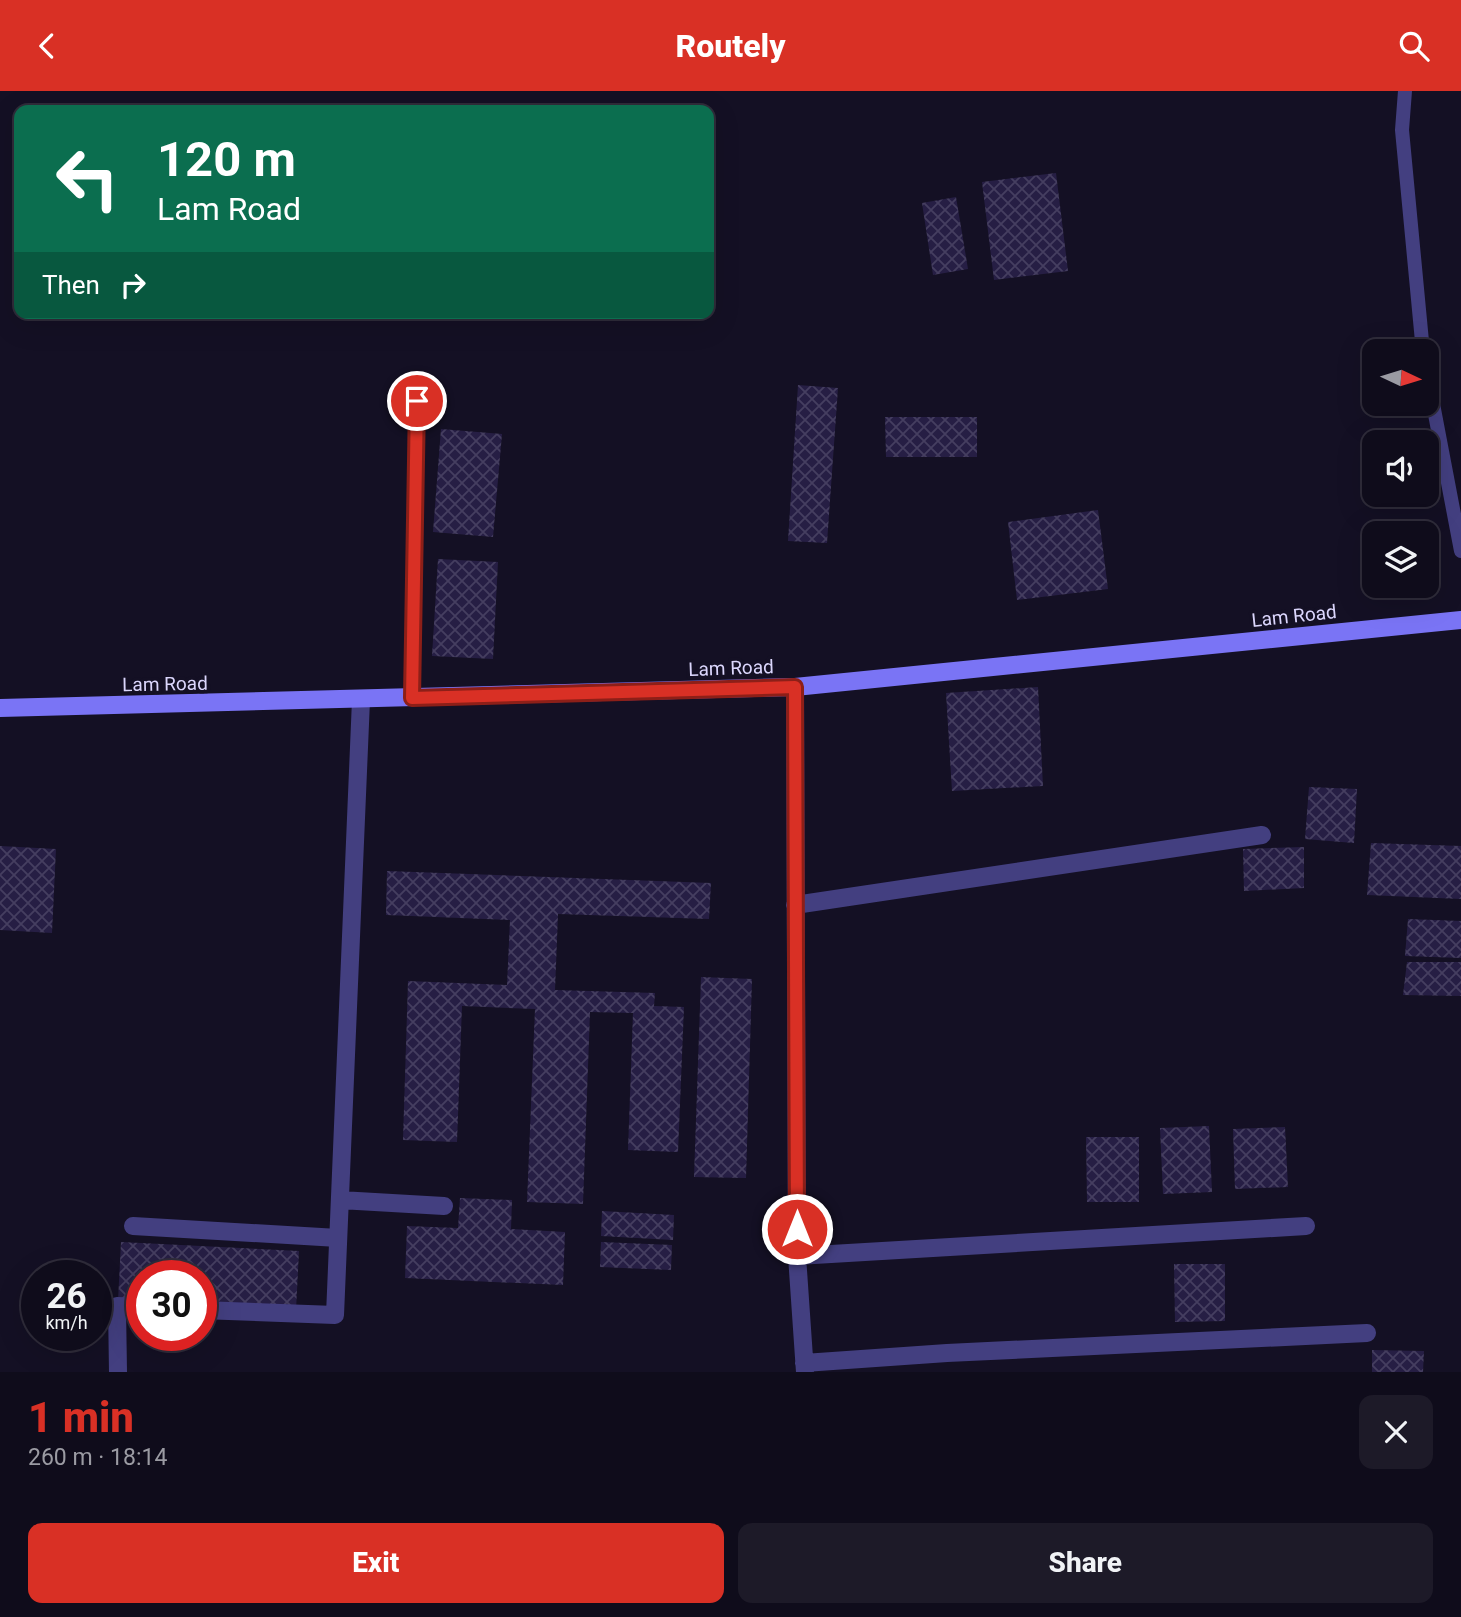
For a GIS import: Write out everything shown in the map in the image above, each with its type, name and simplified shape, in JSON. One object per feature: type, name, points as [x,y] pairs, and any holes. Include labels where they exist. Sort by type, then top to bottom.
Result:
[{"type":"main road","name":"Lam Road","points":[[0,708],[795,687],[1461,620]]},
{"type":"street","points":[[795,687],[797,1256],[805,1368],[947,1353],[1367,1333]]},
{"type":"street","points":[[217,1311],[335,1315],[361,700]]},
{"type":"street","points":[[795,905],[1262,835]]},
{"type":"street","points":[[340,1200],[444,1206]]},
{"type":"street","points":[[132,1226],[338,1238]]},
{"type":"street","points":[[797,1256],[1306,1226]]},
{"type":"street","points":[[118,1372],[117,1306],[126,1306]]},
{"type":"lane","points":[[1405,91],[1402,130],[1422,339]]},
{"type":"lane","points":[[412,698],[417,401]]},
{"type":"lane","points":[[1436,417],[1461,551]]},
{"type":"building","points":[[1056,173],[1068,271],[994,280],[982,182]]},
{"type":"building","points":[[956,197],[968,269],[933,275],[922,203]]},
{"type":"building","points":[[798,385],[838,388],[827,543],[788,541]]},
{"type":"building","points":[[885,417],[977,417],[977,457],[886,457]]},
{"type":"building","points":[[441,429],[502,434],[493,537],[433,532]]},
{"type":"building","points":[[1098,510],[1108,589],[1017,600],[1008,522]]},
{"type":"building","points":[[438,559],[498,562],[493,659],[432,656]]},
{"type":"building","points":[[1038,687],[1043,786],[952,791],[946,693]]},
{"type":"building","points":[[1309,787],[1357,789],[1354,843],[1305,839]]},
{"type":"building","points":[[1371,843],[1461,846],[1461,899],[1367,895]]},
{"type":"building","points":[[0,846],[56,849],[52,933],[0,930]]},
{"type":"building","points":[[1304,847],[1304,888],[1244,891],[1243,849]]},
{"type":"building","points":[[387,871],[711,883],[709,919],[558,914],[555,990],[655,993],[654,1006],[684,1007],[678,1152],[628,1150],[633,1013],[590,1012],[583,1204],[527,1202],[535,1009],[462,1006],[457,1142],[403,1140],[408,981],[507,985],[510,920],[386,915]]},
{"type":"building","points":[[1408,919],[1461,921],[1461,958],[1405,956]]},
{"type":"building","points":[[1407,962],[1461,962],[1461,996],[1403,995]]},
{"type":"building","points":[[701,977],[752,979],[746,1178],[694,1177]]},
{"type":"building","points":[[1209,1126],[1212,1192],[1163,1194],[1160,1128]]},
{"type":"building","points":[[1285,1127],[1288,1187],[1235,1189],[1233,1129]]},
{"type":"building","points":[[1086,1137],[1139,1137],[1139,1202],[1087,1202]]},
{"type":"building","points":[[460,1198],[512,1200],[511,1229],[565,1232],[563,1285],[405,1278],[407,1226],[458,1228]]},
{"type":"building","points":[[602,1211],[674,1215],[673,1240],[601,1236]]},
{"type":"building","points":[[121,1242],[299,1251],[296,1310],[217,1306],[217,1260],[126,1260],[126,1301],[118,1301]]},
{"type":"building","points":[[601,1242],[672,1245],[671,1270],[600,1267]]},
{"type":"building","points":[[1174,1264],[1225,1264],[1225,1321],[1175,1322]]},
{"type":"building","points":[[1372,1350],[1424,1351],[1423,1372],[1372,1372]]},
{"type":"route","points":[[417,401],[412,698],[795,687],[797,1229]]}]
